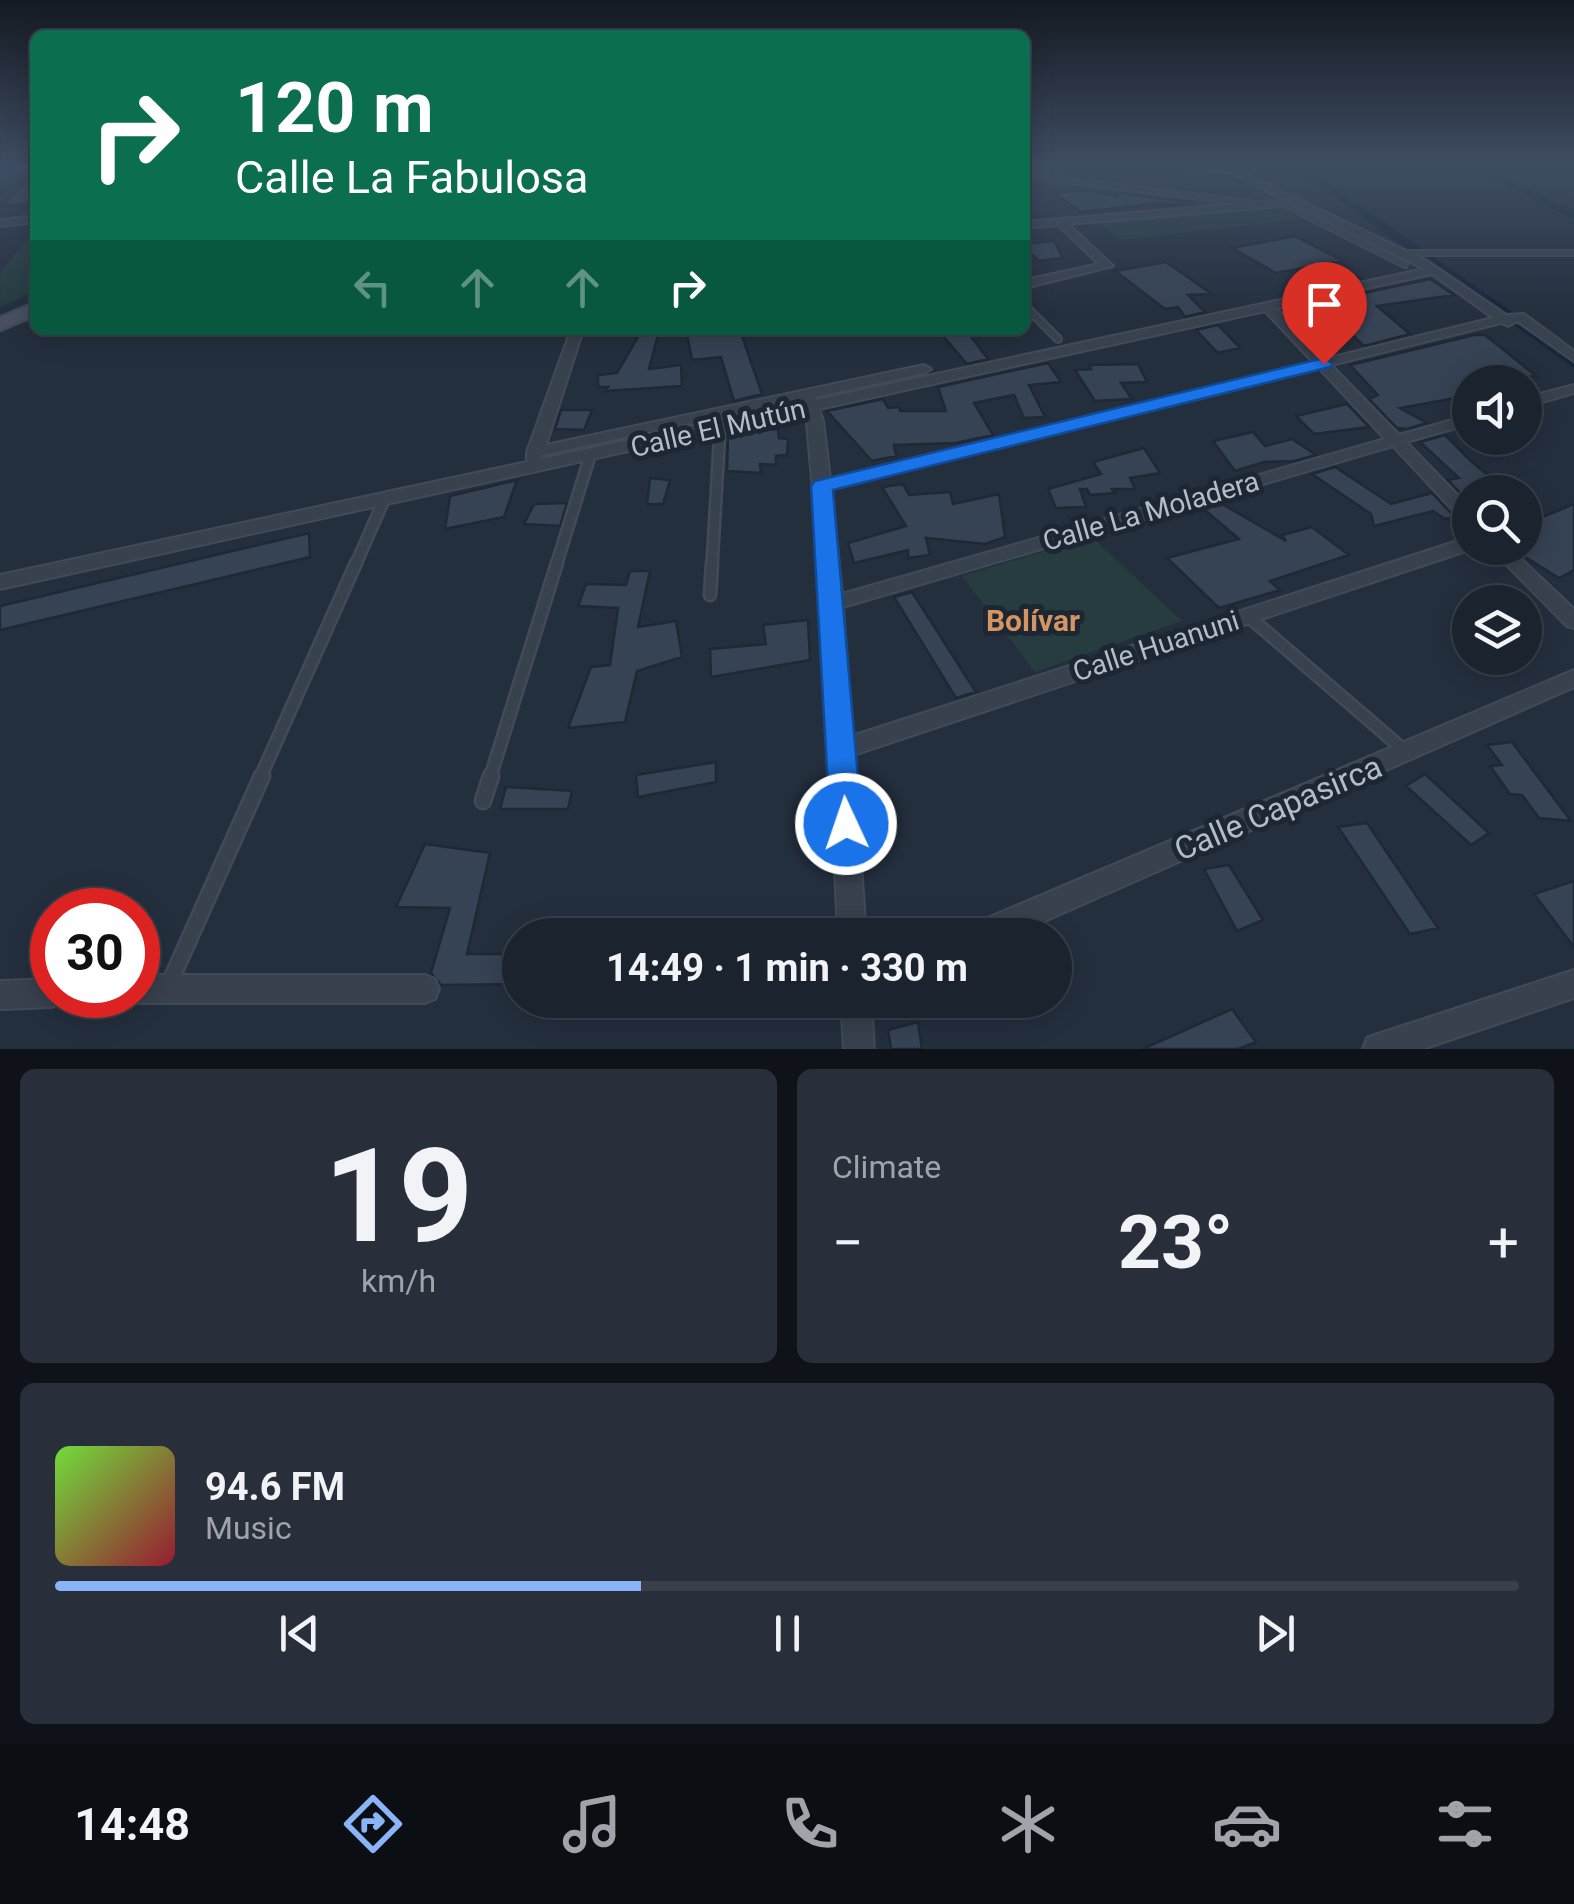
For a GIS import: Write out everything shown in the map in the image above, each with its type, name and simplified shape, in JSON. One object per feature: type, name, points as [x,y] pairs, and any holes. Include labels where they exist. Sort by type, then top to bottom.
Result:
[{"type":"main road","points":[[0,325],[30,310]]},
{"type":"street","points":[[1030,224],[1134,216]]},
{"type":"street","points":[[1323,216],[1404,259]]},
{"type":"street","points":[[0,221],[30,218]]},
{"type":"street","points":[[1030,283],[1107,266],[1060,222]]},
{"type":"street","name":"Calle El Mutún","points":[[533,460],[590,456],[720,428],[810,400],[1404,259],[1429,266]]},
{"type":"street","points":[[1429,266],[1574,370]]},
{"type":"street","name":"Calle El Mutún","points":[[0,582],[384,500],[533,460],[1267,306],[1429,266]]},
{"type":"street","points":[[1267,306],[1452,499]]},
{"type":"street","points":[[822,486],[1503,319],[1520,318],[1574,357]]},
{"type":"street","points":[[533,460],[575,335]]},
{"type":"street","points":[[1542,398],[1574,389]]},
{"type":"street","points":[[810,400],[816,421],[832,603],[851,918]]},
{"type":"street","name":"Calle La Moladera","points":[[832,603],[1452,425]]},
{"type":"street","name":"Calle Huanuni","points":[[841,749],[1452,549]]},
{"type":"street","points":[[1516,565],[1574,622]]},
{"type":"street","name":"Calle Capasirca","points":[[1021,918],[1574,678]]},
{"type":"street","points":[[1378,1049],[1574,984]]},
{"type":"street","points":[[160,989],[425,989]]},
{"type":"street","points":[[0,996],[30,994]]},
{"type":"street","points":[[857,1018],[860,1049]]},
{"type":"lane","points":[[1308,216],[1404,259],[1574,253]]},
{"type":"lane","points":[[1030,311],[1058,340]]},
{"type":"lane","points":[[710,595],[720,428]]},
{"type":"lane","points":[[483,800],[590,456]]},
{"type":"lane","points":[[160,972],[384,500]]},
{"type":"lane","points":[[1248,616],[1407,752]]},
{"type":"green space","points":[[1165,216],[1301,219],[1121,240],[1098,222]]},
{"type":"green space","points":[[30,237],[30,293],[0,307],[0,272]]},
{"type":"green space","points":[[1092,537],[1182,621],[1035,672],[962,576]]},
{"type":"building","points":[[1295,236],[1343,261],[1276,273],[1232,248]]},
{"type":"building","points":[[1054,241],[1063,258],[1039,261],[1030,253],[1030,243]]},
{"type":"building","points":[[1166,262],[1212,294],[1188,295],[1205,312],[1185,317],[1178,307],[1165,309],[1115,271]]},
{"type":"building","points":[[1430,279],[1454,295],[1377,306],[1410,334],[1364,346],[1330,314],[1312,304]]},
{"type":"building","points":[[1218,325],[1240,348],[1218,353],[1196,330]]},
{"type":"building","points":[[639,335],[658,335],[649,369],[681,365],[682,386],[605,391],[608,387],[598,387],[598,375],[617,373]]},
{"type":"building","points":[[687,335],[742,335],[762,394],[734,401],[721,357],[692,360]]},
{"type":"building","points":[[942,335],[970,335],[988,359],[967,364]]},
{"type":"building","points":[[1485,335],[1522,365],[1452,365],[1452,399],[1400,408],[1427,423],[1407,429],[1397,428],[1369,399],[1378,395],[1350,365]]},
{"type":"building","points":[[1048,363],[1061,382],[1029,385],[1045,417],[1024,418],[1014,395],[974,403],[993,435],[956,443],[894,445],[896,456],[872,461],[827,411],[883,399],[888,408],[899,407],[900,411],[946,411],[938,387]]},
{"type":"building","points":[[1138,364],[1147,382],[1121,383],[1132,399],[1095,401],[1075,370],[1091,369],[1089,365]]},
{"type":"building","points":[[1347,404],[1369,427],[1314,434],[1296,416]]},
{"type":"building","points":[[561,410],[592,410],[584,430],[555,429]]},
{"type":"building","points":[[778,429],[779,438],[788,439],[787,455],[776,456],[776,465],[760,464],[761,473],[727,471],[728,433]]},
{"type":"building","points":[[1253,432],[1265,446],[1292,439],[1316,455],[1294,461],[1264,462],[1235,471],[1213,441]]},
{"type":"building","points":[[1445,435],[1452,442],[1452,455],[1465,455],[1488,475],[1456,475],[1420,442]]},
{"type":"building","points":[[1144,448],[1160,473],[1130,478],[1135,489],[1112,489],[1115,493],[1090,495],[1087,489],[1080,489],[1086,507],[1056,508],[1048,489],[1101,474],[1093,462]]},
{"type":"building","points":[[1335,467],[1391,504],[1432,493],[1452,518],[1445,519],[1433,511],[1374,526],[1371,514],[1312,474]]},
{"type":"building","points":[[650,478],[670,480],[663,504],[647,504]]},
{"type":"building","points":[[517,480],[504,517],[445,529],[450,496]]},
{"type":"building","points":[[903,484],[909,495],[950,492],[953,504],[999,494],[1005,537],[985,544],[926,538],[930,555],[908,558],[908,550],[854,563],[848,543],[906,526],[882,487]]},
{"type":"building","points":[[1217,501],[1286,541],[1282,535],[1312,527],[1349,555],[1270,581],[1280,590],[1219,608],[1167,558],[1239,539],[1200,506]]},
{"type":"building","points":[[567,503],[560,526],[524,524],[534,504]]},
{"type":"building","points":[[1574,504],[1574,570],[1559,578],[1538,565],[1542,565],[1542,517]]},
{"type":"building","points":[[309,533],[310,557],[0,630],[0,606]]},
{"type":"building","points":[[630,571],[650,571],[638,627],[676,621],[682,657],[637,671],[625,722],[568,728],[591,667],[610,665],[618,608],[578,606],[586,584],[626,585]]},
{"type":"building","points":[[912,592],[976,692],[956,698],[894,597]]},
{"type":"building","points":[[808,620],[810,660],[711,677],[710,649],[766,644],[763,625]]},
{"type":"building","points":[[1512,742],[1571,821],[1539,818],[1522,795],[1510,794],[1490,766],[1502,765],[1487,745]]},
{"type":"building","points":[[716,762],[716,782],[638,797],[636,775]]},
{"type":"building","points":[[1425,774],[1489,833],[1471,845],[1406,786]]},
{"type":"building","points":[[506,787],[572,791],[568,809],[500,809]]},
{"type":"building","points":[[1367,823],[1438,928],[1410,934],[1338,827]]},
{"type":"building","points":[[425,844],[490,853],[467,954],[502,954],[502,984],[441,985],[431,973],[450,908],[396,907]]},
{"type":"building","points":[[1229,865],[1263,920],[1237,931],[1204,869]]},
{"type":"building","points":[[1574,881],[1574,947],[1534,894]]},
{"type":"building","points":[[1232,1009],[1256,1042],[1238,1049],[1143,1049]]},
{"type":"building","points":[[918,1022],[922,1049],[891,1049],[888,1030]]},
{"type":"waterway","points":[[1367,216],[1574,363]]},
{"type":"district","name":"Bolívar","points":[[1033,620]]},
{"type":"route","points":[[846,824],[822,486],[1324,364]]}]
